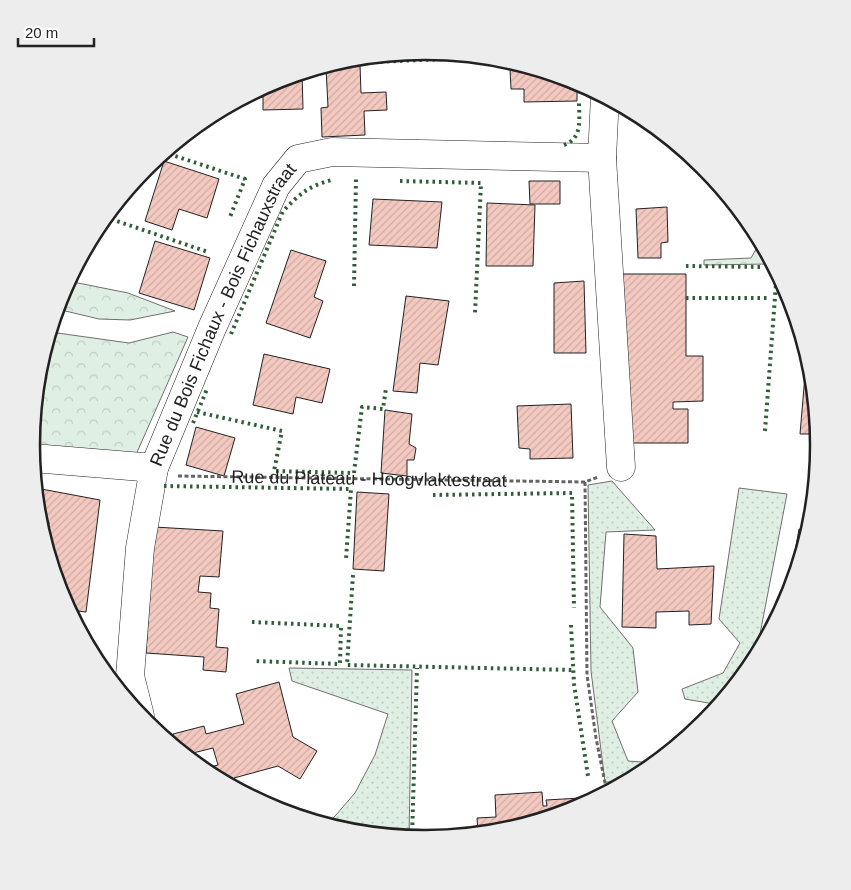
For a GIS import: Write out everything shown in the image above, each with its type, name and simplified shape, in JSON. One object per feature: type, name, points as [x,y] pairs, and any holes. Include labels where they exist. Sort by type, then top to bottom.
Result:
[{"type":"street","points":[[605,104],[602,158],[622,467]]},
{"type":"street","name":"Rue du Bois Fichaux - Bois Fichauxstraat","points":[[136,699],[130,676],[140,548],[154,468],[208,336],[276,186],[298,159],[332,152],[602,158]]},
{"type":"street","points":[[41,459],[154,468]]},
{"type":"path","name":"Rue du Plateau - Hoogvlaktestraat","points":[[154,468],[173,476],[585,482],[622,467]]},
{"type":"path","points":[[585,482],[587,675],[596,738],[606,786]]},
{"type":"green space","points":[[757,248],[766,264],[704,265],[704,260],[751,258]]},
{"type":"green space","points":[[76,283],[128,293],[175,311],[130,320],[99,319],[64,311]]},
{"type":"green space","points":[[173,332],[188,337],[134,459],[40,451],[43,395],[57,333],[129,343]]},
{"type":"green space","points":[[612,481],[655,530],[606,532],[600,607],[633,648],[638,692],[612,721],[628,761],[645,762],[612,782],[605,782],[591,671],[588,485]]},
{"type":"green space","points":[[739,488],[787,494],[759,637],[731,680],[711,703],[685,699],[682,689],[723,673],[740,643],[719,619]]},
{"type":"green space","points":[[289,668],[412,670],[409,830],[375,827],[333,819],[355,793],[375,755],[388,714],[292,681]]},
{"type":"building","points":[[360,65],[361,93],[386,92],[387,110],[364,111],[365,135],[322,137],[321,108],[328,107],[326,73]]},
{"type":"building","points":[[510,69],[549,80],[577,91],[577,101],[524,102],[524,89],[511,89]]},
{"type":"building","points":[[302,80],[303,109],[263,110],[263,97],[259,97]]},
{"type":"building","points":[[164,161],[219,179],[207,218],[179,209],[172,230],[145,221]]},
{"type":"building","points":[[529,181],[560,181],[560,204],[530,204]]},
{"type":"building","points":[[373,199],[442,202],[437,248],[369,245]]},
{"type":"building","points":[[487,203],[535,205],[533,266],[486,266]]},
{"type":"building","points":[[667,207],[668,242],[661,243],[661,258],[638,258],[636,209]]},
{"type":"building","points":[[155,241],[210,258],[194,310],[139,293]]},
{"type":"building","points":[[291,250],[326,261],[314,297],[323,301],[310,338],[266,323]]},
{"type":"building","points":[[622,274],[686,274],[686,356],[703,356],[703,401],[673,402],[673,409],[688,409],[688,443],[623,443]]},
{"type":"building","points":[[584,281],[586,353],[554,353],[554,283]]},
{"type":"building","points":[[406,296],[449,301],[438,365],[420,363],[417,393],[393,391]]},
{"type":"building","points":[[264,354],[330,369],[322,403],[296,397],[293,414],[253,405]]},
{"type":"building","points":[[805,376],[811,434],[800,434]]},
{"type":"building","points":[[571,404],[573,458],[530,459],[530,449],[519,448],[517,406]]},
{"type":"building","points":[[385,410],[412,414],[409,444],[416,448],[414,460],[407,460],[407,476],[381,473]]},
{"type":"building","points":[[196,427],[235,438],[224,476],[186,465]]},
{"type":"building","points":[[43,489],[100,500],[86,612],[78,611],[69,593],[53,545],[47,520]]},
{"type":"building","points":[[357,492],[389,494],[384,571],[353,569]]},
{"type":"building","points":[[154,527],[223,531],[219,577],[200,576],[198,592],[211,593],[210,608],[219,609],[216,647],[228,648],[226,672],[203,670],[204,657],[146,653]]},
{"type":"building","points":[[799,529],[802,529],[798,545],[794,560]]},
{"type":"building","points":[[624,534],[656,536],[657,569],[714,566],[711,624],[689,625],[689,611],[656,612],[656,628],[622,627]]},
{"type":"building","points":[[279,682],[293,737],[317,751],[300,779],[278,766],[234,778],[234,780],[212,767],[218,765],[213,748],[194,753],[174,737],[173,734],[204,726],[206,734],[244,724],[236,694]]},
{"type":"building","points":[[542,792],[543,806],[547,806],[546,800],[580,798],[525,817],[478,827],[477,818],[496,817],[495,795]]},
{"type":"hedge","points":[[388,61],[421,60]]},
{"type":"hedge","points":[[564,145],[570,142],[577,133],[579,127],[579,102]]},
{"type":"hedge","points":[[171,155],[245,179],[230,217]]},
{"type":"hedge","points":[[354,286],[356,179]]},
{"type":"hedge","points":[[231,334],[283,211],[305,191],[332,180]]},
{"type":"hedge","points":[[400,181],[481,183],[475,313]]},
{"type":"hedge","points":[[113,220],[208,252]]},
{"type":"hedge","points":[[686,266],[762,267]]},
{"type":"hedge","points":[[765,431],[776,284]]},
{"type":"hedge","points":[[686,298],[768,298]]},
{"type":"hedge","points":[[197,412],[282,431],[274,471],[354,473],[362,407],[383,409],[386,388]]},
{"type":"hedge","points":[[193,423],[207,389]]},
{"type":"hedge","points":[[164,486],[351,489],[346,559]]},
{"type":"hedge","points":[[433,495],[572,493],[574,608]]},
{"type":"hedge","points":[[353,575],[347,665],[573,670]]},
{"type":"hedge","points":[[252,622],[341,626],[340,664],[253,661]]},
{"type":"hedge","points":[[571,625],[574,684],[588,776]]},
{"type":"hedge","points":[[412,830],[417,668]]}]
